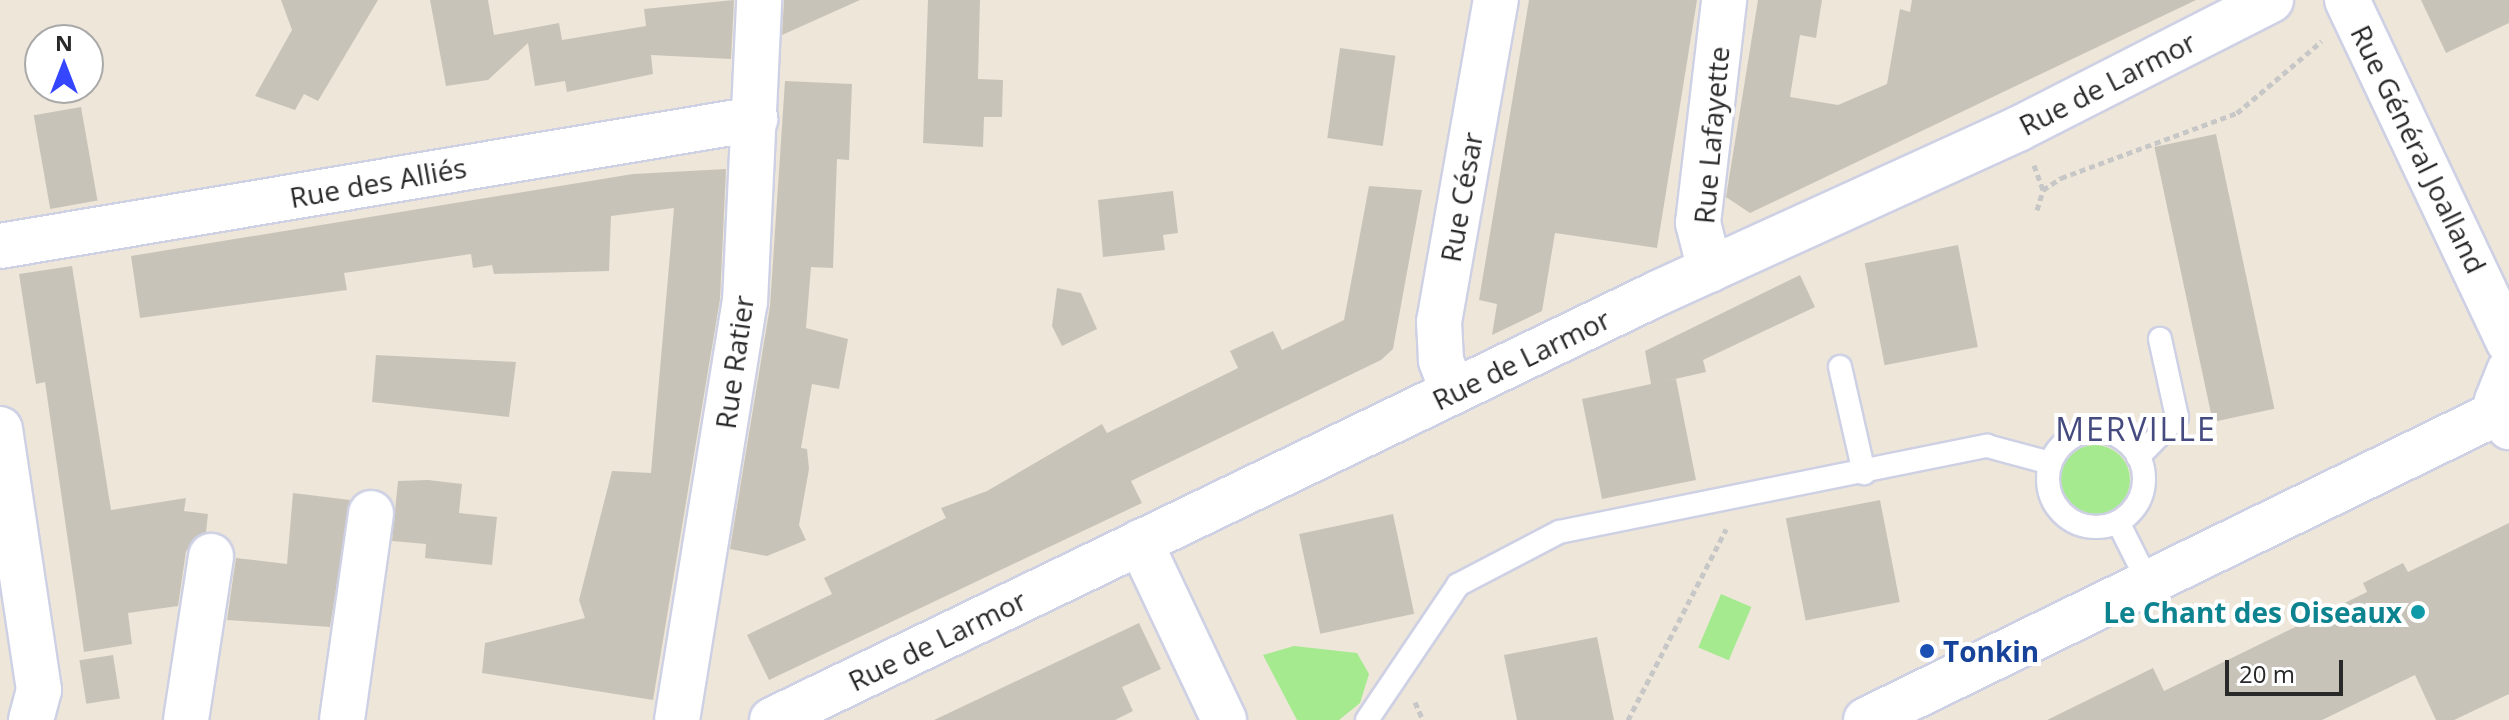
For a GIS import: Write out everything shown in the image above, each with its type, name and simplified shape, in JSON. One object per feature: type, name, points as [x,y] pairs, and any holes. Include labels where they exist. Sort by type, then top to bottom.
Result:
[{"type":"street","name":"Rue Ratier","points":[[677,720],[745,302],[759,0]]},
{"type":"street","name":"Rue César","points":[[1453,392],[1441,360],[1439,322],[1496,0]]},
{"type":"street","name":"Rue Lafayette","points":[[1710,270],[1698,223],[1724,0]]},
{"type":"street","name":"Rue de Larmor","points":[[772,720],[1710,270],[2018,129],[2271,0]]},
{"type":"street","name":"Rue Général Joalland","points":[[2349,3],[2509,342]]},
{"type":"street","name":"Rue des Alliés","points":[[0,246],[755,119]]},
{"type":"street","points":[[1866,720],[2149,584],[2506,403]]},
{"type":"street","points":[[0,429],[39,690],[31,720]]},
{"type":"street","points":[[342,720],[371,513]]},
{"type":"street","points":[[1140,542],[1224,720]]},
{"type":"street","points":[[186,720],[211,556]]},
{"type":"lane","points":[[2138,457],[2177,417],[2160,339]]},
{"type":"lane","points":[[1840,367],[1864,473]]},
{"type":"lane","points":[[2087,432],[2117,436],[2138,457],[2139,500],[2118,522],[2102,527],[2070,521],[2050,495],[2050,463],[2058,448],[2087,432]]},
{"type":"lane","points":[[1367,720],[1458,585],[1490,563],[1559,532],[1741,500],[1987,446],[2050,463]]},
{"type":"lane","points":[[2118,522],[2149,584]]},
{"type":"path","points":[[2043,190],[2153,139],[2237,113],[2320,45],[2349,3]]},
{"type":"path","points":[[2031,158],[2043,190],[2037,210]]},
{"type":"path","points":[[1628,720],[1741,500]]},
{"type":"green space","points":[[2102,445],[2124,460],[2130,480],[2128,494],[2120,505],[2109,513],[2088,515],[2070,505],[2062,494],[2060,473],[2070,455],[2081,447]]},
{"type":"green space","points":[[1721,594],[1751,607],[1729,660],[1698,647]]},
{"type":"green space","points":[[1294,646],[1357,653],[1369,674],[1360,703],[1339,720],[1297,720],[1263,655]]},
{"type":"building","points":[[281,0],[378,0],[318,101],[304,94],[295,110],[255,96],[292,30]]},
{"type":"building","points":[[430,0],[488,0],[494,35],[559,23],[562,40],[646,26],[644,9],[734,0],[731,59],[651,55],[653,74],[567,92],[565,81],[535,86],[528,43],[488,80],[446,86]]},
{"type":"building","points":[[784,0],[860,0],[782,35]]},
{"type":"building","points":[[928,0],[980,0],[978,79],[1003,80],[1002,117],[984,117],[983,147],[923,143]]},
{"type":"building","points":[[1529,0],[1697,0],[1657,248],[1555,233],[1542,311],[1492,335],[1497,304],[1479,300]]},
{"type":"building","points":[[1758,0],[1822,0],[1816,38],[1800,35],[1790,97],[1838,105],[1887,84],[1900,9],[1910,12],[1912,0],[2196,0],[1750,213],[1726,197]]},
{"type":"building","points":[[2421,0],[2509,0],[2509,23],[2446,53]]},
{"type":"building","points":[[1340,48],[1395,56],[1383,146],[1327,138]]},
{"type":"building","points":[[785,81],[852,84],[849,160],[837,159],[833,268],[811,267],[806,328],[848,339],[839,389],[812,384],[801,448],[807,449],[809,469],[799,525],[806,540],[767,556],[730,549],[770,306]]},
{"type":"building","points":[[81,107],[97,201],[50,209],[34,115]]},
{"type":"building","points":[[2216,134],[2274,409],[2213,422],[2154,147]]},
{"type":"building","points":[[726,169],[720,299],[653,700],[482,673],[485,643],[585,618],[579,600],[612,471],[651,473],[674,208],[611,216],[609,271],[494,274],[492,265],[473,268],[471,254],[344,273],[347,290],[140,318],[131,256],[633,174]]},
{"type":"building","points":[[1369,186],[1422,190],[1393,349],[1381,360],[1131,481],[1142,503],[769,680],[747,635],[832,594],[824,578],[946,518],[941,508],[987,491],[1102,424],[1107,433],[1238,368],[1230,351],[1273,331],[1282,350],[1344,320]]},
{"type":"building","points":[[1173,191],[1178,233],[1163,235],[1165,250],[1103,257],[1098,200]]},
{"type":"building","points":[[1958,245],[1978,347],[1885,365],[1865,263]]},
{"type":"building","points":[[72,266],[111,510],[186,498],[184,511],[208,514],[206,532],[186,551],[178,606],[128,613],[132,644],[84,652],[45,382],[36,384],[19,274]]},
{"type":"building","points":[[1800,275],[1815,307],[1703,360],[1706,372],[1666,381],[1676,379],[1696,480],[1602,499],[1582,399],[1651,384],[1645,351]]},
{"type":"building","points":[[1057,288],[1081,293],[1097,329],[1062,346],[1052,326]]},
{"type":"building","points":[[376,355],[516,362],[509,417],[372,402]]},
{"type":"building","points":[[428,480],[462,484],[459,513],[497,517],[492,565],[425,558],[426,544],[392,541],[398,481]]},
{"type":"building","points":[[293,493],[350,500],[330,627],[227,620],[236,558],[287,564]]},
{"type":"building","points":[[1880,500],[1900,602],[1806,620],[1786,518]]},
{"type":"building","points":[[1393,514],[1414,614],[1320,634],[1299,534]]},
{"type":"building","name":"Le Chant des Oiseaux","points":[[2509,523],[2509,694],[2454,720],[2436,720],[2415,675],[2322,720],[2047,720],[2153,668],[2164,691],[2367,592],[2363,583],[2403,563],[2408,572]]},
{"type":"building","points":[[1139,623],[1161,669],[1122,687],[1133,711],[1115,720],[934,720]]},
{"type":"building","points":[[1597,637],[1614,720],[1517,720],[1504,655]]},
{"type":"building","points":[[113,655],[120,698],[86,704],[79,660]]},
{"type":"place","name":"Le Chant des Oiseaux","points":[[2418,612]]},
{"type":"place","name":"Tonkin","points":[[1927,651]]},
{"type":"district","name":"MERVILLE","points":[[2136,429]]}]
